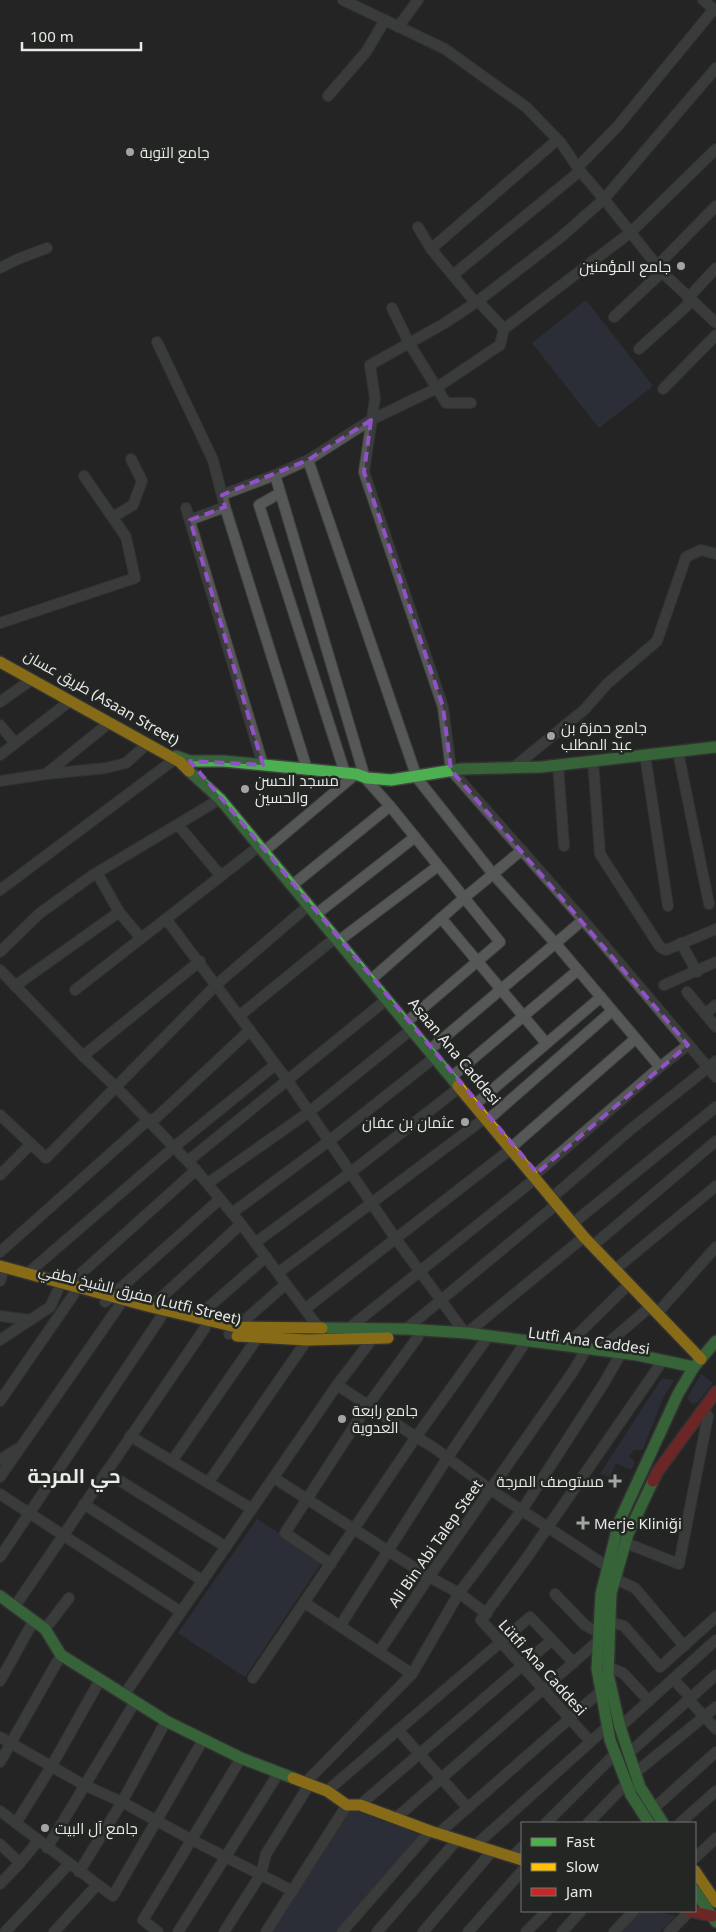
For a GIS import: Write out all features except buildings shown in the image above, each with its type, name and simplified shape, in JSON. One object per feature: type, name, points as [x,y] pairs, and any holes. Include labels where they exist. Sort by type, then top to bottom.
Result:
[{"type":"street","points":[[344,0],[452,54],[526,107],[557,140],[659,269],[716,323]]},
{"type":"street","points":[[398,27],[418,0]]},
{"type":"street","points":[[453,275],[579,169],[617,127],[715,10],[704,0]]},
{"type":"street","points":[[328,96],[366,52],[385,20]]},
{"type":"street","points":[[716,68],[604,199],[561,237],[476,302],[445,323],[370,366],[375,398],[364,472],[443,707],[451,770],[583,920],[688,1045],[712,1063],[716,1077]]},
{"type":"street","points":[[431,249],[557,140]]},
{"type":"street","points":[[222,495],[308,460],[371,420],[436,388],[500,345],[504,329],[631,232],[716,149]]},
{"type":"street","points":[[614,317],[716,206]]},
{"type":"street","points":[[418,227],[431,249],[476,302],[504,329]]},
{"type":"street","points":[[0,268],[18,258],[47,248]]},
{"type":"street","points":[[639,349],[690,300],[716,268]]},
{"type":"street","points":[[392,308],[409,344],[446,403],[471,403]]},
{"type":"street","points":[[663,389],[716,335]]},
{"type":"street","points":[[157,342],[213,460],[225,507],[307,769]]},
{"type":"street","points":[[113,517],[133,504],[142,481],[131,459]]},
{"type":"street","points":[[308,460],[417,778],[493,874],[556,944],[660,1067]]},
{"type":"street","points":[[275,475],[356,775]]},
{"type":"street","points":[[0,623],[135,578],[126,538],[84,476]]},
{"type":"street","points":[[208,1183],[308,1112],[411,1024],[500,942],[390,806],[356,775],[259,505],[280,493]]},
{"type":"street","points":[[190,520],[225,507]]},
{"type":"street","points":[[186,508],[263,765]]},
{"type":"street","points":[[513,768],[584,710],[607,684],[657,641],[686,558],[701,550],[716,554]]},
{"type":"street","name":"طريق عسان (Asaan Street)","points":[[0,656],[178,757],[190,760]]},
{"type":"street","points":[[0,662],[175,759],[220,799],[263,848]]},
{"type":"street","points":[[0,702],[31,680]]},
{"type":"street","points":[[0,755],[70,701]]},
{"type":"street","points":[[46,774],[109,723]]},
{"type":"street","points":[[0,725],[15,743]]},
{"type":"street","points":[[0,782],[46,774],[106,768],[126,763],[147,744]]},
{"type":"street","points":[[190,760],[224,761],[356,775],[417,778],[451,770],[558,765],[716,747]]},
{"type":"street","points":[[678,752],[709,904]]},
{"type":"street","points":[[645,755],[668,906]]},
{"type":"street","points":[[0,890],[175,759]]},
{"type":"street","name":"Asaan Ana Caddesi","points":[[190,760],[308,906],[374,977],[460,1087],[556,1199],[584,1237],[655,1308]]},
{"type":"street","points":[[593,761],[600,854],[660,948],[666,950],[716,929]]},
{"type":"street","points":[[558,765],[564,846]]},
{"type":"street","points":[[75,990],[221,876],[263,848],[356,775]]},
{"type":"street","points":[[0,952],[40,913],[96,874],[220,799]]},
{"type":"street","points":[[295,883],[390,806]]},
{"type":"street","points":[[178,825],[221,876]]},
{"type":"street","points":[[320,912],[415,837]]},
{"type":"street","name":"Asaan Ana Caddesi","points":[[263,848],[320,912],[338,939],[386,1000],[411,1024]]},
{"type":"street","points":[[374,977],[522,850]]},
{"type":"street","points":[[239,1016],[338,939],[438,866]]},
{"type":"street","points":[[96,874],[119,912],[141,938]]},
{"type":"street","points":[[1,1118],[46,1158],[117,1088],[216,985],[308,906]]},
{"type":"street","points":[[15,986],[119,912]]},
{"type":"street","points":[[441,918],[546,1043]]},
{"type":"street","points":[[166,919],[200,961],[288,1081],[396,1239],[466,1333]]},
{"type":"street","points":[[232,1213],[328,1141],[434,1052],[501,989],[583,920]]},
{"type":"street","points":[[682,943],[697,972]]},
{"type":"street","points":[[82,1056],[200,961]]},
{"type":"street","points":[[664,985],[716,962]]},
{"type":"street","points":[[0,970],[208,1183],[319,1328]]},
{"type":"street","points":[[456,1074],[578,970]]},
{"type":"street","points":[[687,992],[716,1027]]},
{"type":"street","points":[[478,1102],[601,997]]},
{"type":"street","points":[[188,1161],[386,1000]]},
{"type":"street","points":[[705,1014],[716,1005]]},
{"type":"street","points":[[278,1273],[488,1118],[612,1011]]},
{"type":"street","points":[[0,1252],[148,1120],[156,1118],[250,1030]]},
{"type":"street","points":[[305,1309],[512,1147],[635,1039]]},
{"type":"street","points":[[348,1328],[536,1175],[688,1045]]},
{"type":"street","name":"Asaan Ana Caddesi","points":[[434,1052],[456,1074],[488,1118]]},
{"type":"street","points":[[406,1330],[712,1063]]},
{"type":"street","points":[[28,1273],[174,1147],[275,1065]]},
{"type":"street","points":[[255,1243],[350,1173],[460,1087]]},
{"type":"street","points":[[577,1220],[716,1107]]},
{"type":"street","points":[[596,1242],[716,1141]]},
{"type":"street","points":[[0,1175],[31,1144]]},
{"type":"street","points":[[0,1340],[50,1307],[196,1170]]},
{"type":"street","points":[[618,1267],[716,1186]]},
{"type":"street","points":[[107,1299],[220,1199]]},
{"type":"street","name":"Asaan Ana Caddesi","points":[[556,1199],[655,1308],[697,1365]]},
{"type":"street","points":[[151,1307],[241,1224]]},
{"type":"street","points":[[466,1333],[584,1237]]},
{"type":"street","points":[[600,1350],[655,1308],[716,1247]]},
{"type":"street","points":[[196,1318],[266,1257]]},
{"type":"street","points":[[1,1274],[28,1273],[67,1290]]},
{"type":"street","name":"مفرق الشيخ لطفي (Lutfi Street)","points":[[1,1274],[107,1299],[119,1306],[205,1328],[233,1330],[258,1337],[307,1340],[418,1337],[484,1341]]},
{"type":"street","points":[[233,1330],[286,1284]]},
{"type":"street","points":[[567,1345],[629,1284]]},
{"type":"street","points":[[0,1401],[67,1290]]},
{"type":"street","points":[[107,1299],[196,1318],[233,1330],[348,1328],[466,1333],[567,1345],[697,1365]]},
{"type":"street","points":[[0,1477],[119,1306]]},
{"type":"street","points":[[0,1316],[30,1320]]},
{"type":"street","points":[[0,1557],[161,1317]]},
{"type":"street","points":[[205,1328],[62,1536],[5,1602],[45,1629],[61,1655],[166,1721],[203,1740],[278,1774],[327,1791],[347,1805],[360,1805],[435,1832],[517,1858]]},
{"type":"street","points":[[172,1461],[258,1337]]},
{"type":"street","points":[[331,1564],[285,1533],[368,1405],[418,1337]]},
{"type":"street","points":[[124,1695],[337,1385],[373,1338]]},
{"type":"street","points":[[208,1483],[307,1340]]},
{"type":"street","points":[[253,1678],[355,1530],[416,1437],[484,1341]]},
{"type":"street","name":"Lutfi Ana Caddesi","points":[[484,1341],[619,1357],[659,1366],[697,1365]]},
{"type":"street","points":[[660,1822],[646,1818],[631,1795],[610,1740],[597,1669],[601,1594],[619,1522],[678,1394],[716,1341]]},
{"type":"street","points":[[340,1626],[448,1457],[523,1346]]},
{"type":"street","name":"Ali Bin Abi Talep Steet","points":[[380,1652],[429,1577],[572,1373],[584,1353]]},
{"type":"street","points":[[224,1932],[261,1874],[266,1854],[307,1784],[412,1674],[460,1593],[522,1510],[604,1384],[619,1357]]},
{"type":"street","name":"Lütfi Ana Caddesi","points":[[590,1741],[481,1620],[548,1528],[659,1366]]},
{"type":"street","points":[[337,1385],[448,1457],[491,1490],[608,1567]]},
{"type":"street","points":[[646,1818],[640,1788],[620,1727],[608,1674],[612,1593],[628,1534],[658,1471],[716,1392]]},
{"type":"street","points":[[678,1394],[677,1408],[685,1414],[702,1410]]},
{"type":"street","points":[[626,1543],[679,1564],[708,1416],[702,1410]]},
{"type":"street","points":[[130,1436],[252,1509]]},
{"type":"street","points":[[0,1460],[20,1448]]},
{"type":"street","points":[[106,1472],[226,1547]]},
{"type":"street","points":[[274,1478],[429,1577],[460,1593],[487,1614]]},
{"type":"street","points":[[0,1494],[181,1612]]},
{"type":"street","points":[[84,1504],[203,1581]]},
{"type":"street","points":[[615,1579],[635,1588],[684,1646]]},
{"type":"street","points":[[554,1594],[599,1637]]},
{"type":"street","points":[[45,1629],[70,1598]]},
{"type":"street","points":[[305,1603],[412,1674]]},
{"type":"street","points":[[327,1791],[530,1617],[574,1663]]},
{"type":"street","points":[[610,1622],[624,1626],[660,1667],[716,1617]]},
{"type":"street","points":[[0,1681],[34,1620]]},
{"type":"street","points":[[396,1818],[574,1663],[599,1637]]},
{"type":"street","points":[[360,1805],[552,1640]]},
{"type":"street","points":[[620,1727],[716,1640]]},
{"type":"street","points":[[0,1762],[61,1655]]},
{"type":"street","points":[[608,1667],[623,1673],[649,1701]]},
{"type":"street","points":[[628,1754],[716,1675]]},
{"type":"street","points":[[673,1679],[716,1729]]},
{"type":"street","points":[[16,1823],[52,1767],[100,1680]]},
{"type":"street","points":[[342,1932],[435,1832],[468,1808],[601,1691]]},
{"type":"street","points":[[47,1848],[135,1702]]},
{"type":"street","points":[[635,1773],[716,1707]]},
{"type":"street","points":[[79,1872],[122,1802],[166,1721]]},
{"type":"street","points":[[477,1844],[590,1741],[607,1728]]},
{"type":"street","points":[[398,1730],[468,1808]]},
{"type":"street","points":[[0,1737],[84,1785],[122,1802],[293,1891]]},
{"type":"street","points":[[0,1811],[113,1896],[203,1740]]},
{"type":"street","points":[[646,1818],[716,1752]]},
{"type":"street","points":[[547,1822],[615,1754]]},
{"type":"street","points":[[158,1932],[143,1920],[242,1758]]},
{"type":"street","points":[[178,1932],[278,1774]]},
{"type":"street","points":[[589,1822],[626,1784]]},
{"type":"street","points":[[681,1822],[716,1790]]},
{"type":"street","points":[[266,1932],[347,1805]]},
{"type":"street","points":[[696,1857],[716,1838]]},
{"type":"street","points":[[377,1932],[458,1839]]},
{"type":"street","points":[[0,1884],[38,1841]]},
{"type":"street","points":[[0,1844],[20,1863]]},
{"type":"street","points":[[423,1932],[492,1850]]},
{"type":"street","points":[[8,1931],[69,1864]]},
{"type":"street","points":[[468,1932],[521,1872]]},
{"type":"street","points":[[696,1872],[716,1902]]},
{"type":"street","points":[[54,1932],[97,1885]]},
{"type":"street","points":[[696,1892],[714,1919]]},
{"type":"street","points":[[526,1932],[545,1912]]},
{"type":"street","points":[[562,1932],[580,1912]]},
{"type":"street","points":[[614,1932],[633,1912]]},
{"type":"street","points":[[669,1932],[689,1912]]},
{"type":"street","points":[[693,1912],[714,1919]]},
{"type":"highlighted area","points":[[371,420],[364,472],[443,707],[451,770],[688,1045],[537,1173],[190,761],[263,765],[190,520],[225,507],[222,495],[308,460]]},
{"type":"shaded area","points":[[586,300],[653,386],[599,428],[532,343]]},
{"type":"shaded area","points":[[701,1374],[713,1383],[698,1402],[692,1404],[687,1398]]},
{"type":"shaded area","points":[[662,1378],[674,1380],[663,1398],[643,1449],[634,1450],[629,1456],[635,1462],[631,1470],[616,1463],[610,1477],[600,1474]]},
{"type":"shaded area","points":[[257,1519],[322,1562],[245,1677],[178,1633]]},
{"type":"shaded area","points":[[347,1805],[421,1834],[336,1932],[271,1932]]},
{"type":"shaded area","points":[[640,1912],[658,1912],[676,1916],[660,1932],[622,1932]]},
{"type":"traffic: fast","points":[[176,756],[190,761],[224,761],[356,774],[367,778],[391,780],[461,769],[541,767],[716,747]]},
{"type":"traffic: fast","points":[[189,771],[220,799],[458,1086]]},
{"type":"traffic: fast","points":[[322,1328],[406,1329],[467,1333],[637,1355],[694,1367]]},
{"type":"traffic: fast","points":[[648,1822],[631,1795],[610,1740],[597,1669],[601,1594],[619,1522],[678,1394],[694,1367],[716,1341]]},
{"type":"traffic: fast","points":[[653,1481],[628,1534],[611,1593],[608,1674],[620,1727],[640,1787],[662,1822]]},
{"type":"traffic: fast","points":[[0,1596],[45,1629],[61,1655],[166,1721],[241,1758],[293,1778]]},
{"type":"traffic: fast","points":[[696,1892],[716,1922]]},
{"type":"traffic: slow","points":[[0,662],[180,762],[189,771]]},
{"type":"traffic: slow","points":[[458,1086],[584,1237],[701,1359]]},
{"type":"traffic: slow","points":[[0,1266],[151,1307],[236,1327],[322,1328]]},
{"type":"traffic: slow","points":[[237,1336],[307,1340],[388,1338]]},
{"type":"traffic: slow","points":[[293,1778],[327,1791],[347,1805],[360,1805],[430,1831],[521,1860]]},
{"type":"traffic: slow","points":[[696,1872],[716,1902]]},
{"type":"traffic: jam","points":[[653,1481],[658,1471],[716,1392]]},
{"type":"traffic: jam","points":[[694,1912],[712,1916]]},
{"type":"place","name":"جامع التوبة","points":[[130,152]]},
{"type":"place","name":"جامع المؤمنين","points":[[681,266]]},
{"type":"place","name":"جامع حمزة بن عبد المطلب","points":[[551,736]]},
{"type":"place","name":"مسجد الحسن والحسين","points":[[245,789]]},
{"type":"place","name":"عثمان بن عفان","points":[[465,1122]]},
{"type":"place","name":"جامع رابعة العدوية","points":[[342,1419]]},
{"type":"place","name":"مستوصف المرجة","points":[[615,1481]]},
{"type":"place","name":"Merje Kliniği","points":[[583,1523]]},
{"type":"place","name":"جامع آل البيت","points":[[45,1828]]},
{"type":"district","name":"حي المرجة","points":[[74,1475]]}]
